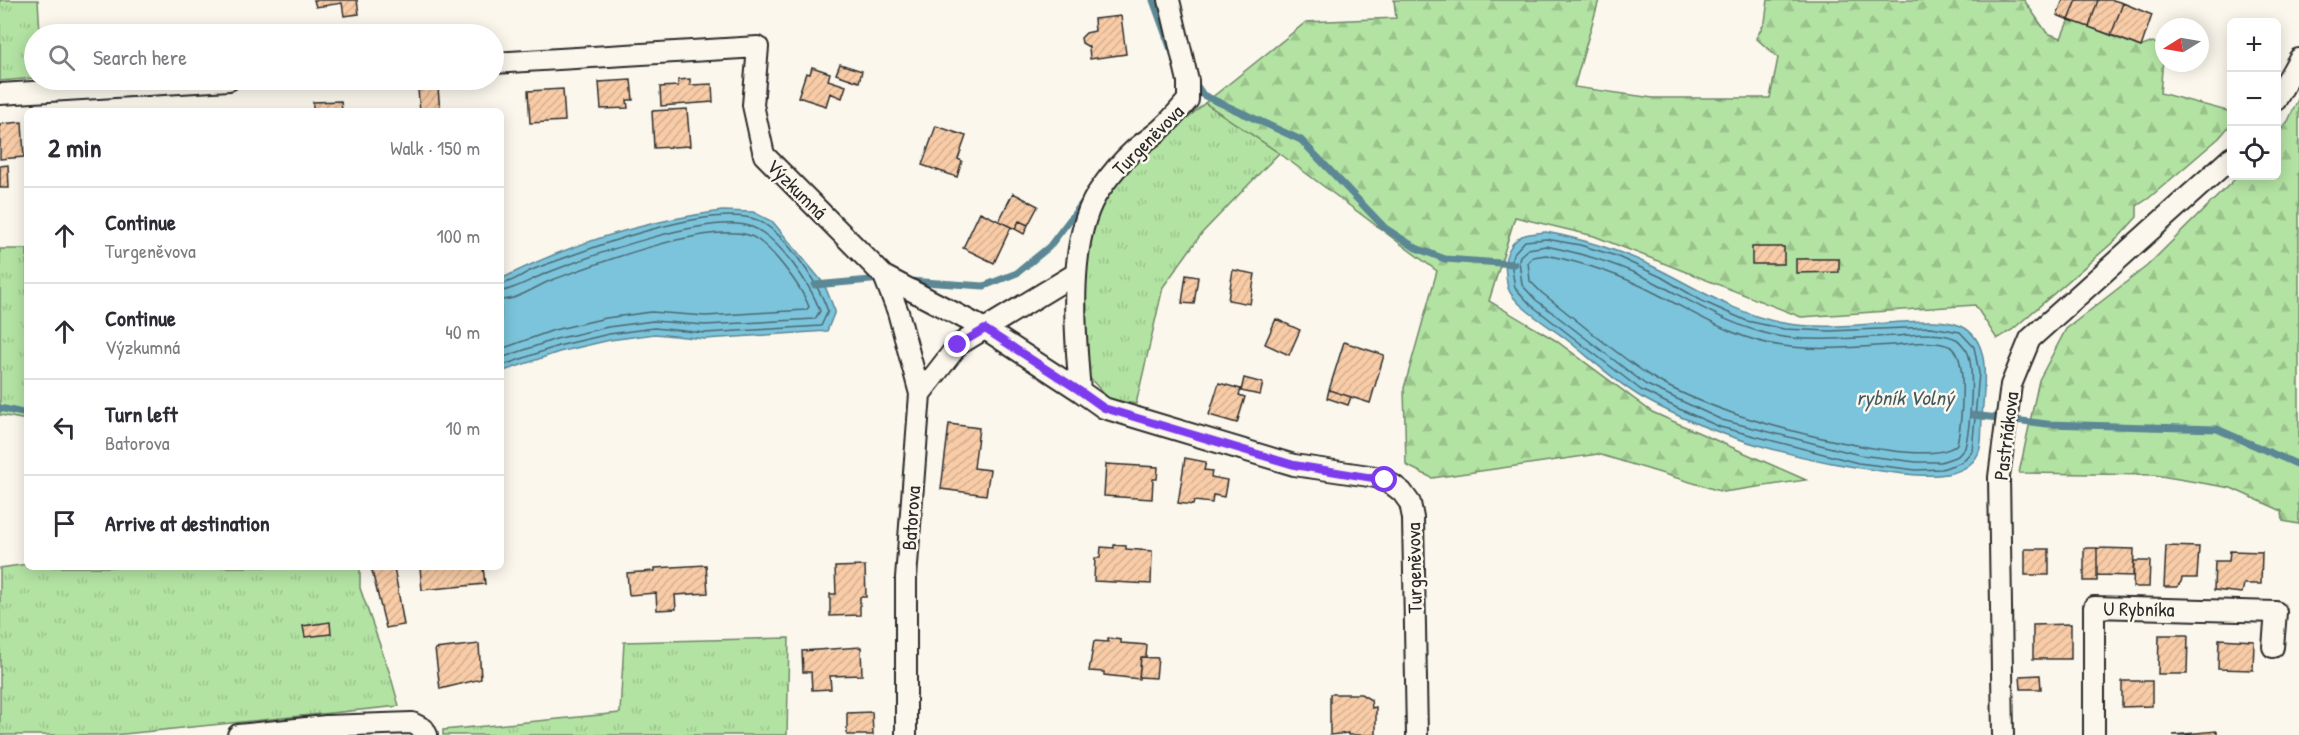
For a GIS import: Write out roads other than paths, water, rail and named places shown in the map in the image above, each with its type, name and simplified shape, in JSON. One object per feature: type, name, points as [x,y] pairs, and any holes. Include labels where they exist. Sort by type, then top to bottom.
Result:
[{"type":"street","name":"Turgeněvova","points":[[1075,274],[1091,203],[1133,151],[1163,127],[1188,100],[1188,81],[1170,0]]},
{"type":"street","name":"Výzkumná","points":[[504,62],[758,46],[753,105],[764,155],[884,276],[985,329],[1080,391]]},
{"type":"street","points":[[2281,93],[2299,59]]},
{"type":"street","points":[[0,94],[65,90]]},
{"type":"street","name":"Pastrňákova","points":[[2003,735],[1999,477],[2011,385],[2030,339],[2227,162]]},
{"type":"street","points":[[920,394],[958,345],[1075,274]]},
{"type":"street","points":[[1075,274],[1076,345],[1080,391]]},
{"type":"street","points":[[884,276],[898,312],[920,394]]},
{"type":"street","name":"Turgeněvova","points":[[1080,391],[1104,408],[1294,465],[1376,477],[1402,492],[1410,503],[1413,518],[1417,735]]},
{"type":"street","name":"Batorova","points":[[906,735],[906,578],[920,394]]},
{"type":"street","name":"U Rybníka","points":[[2094,735],[2094,607],[2276,612],[2273,647]]},
{"type":"street","points":[[238,735],[326,726],[412,723],[423,729],[427,735]]},
{"type":"water","points":[[722,211],[753,212],[773,222],[824,284],[835,311],[827,331],[705,339],[655,334],[610,340],[559,352],[504,371],[504,278],[554,255],[608,236],[693,215]]},
{"type":"water","name":"rybník Volný","points":[[1546,232],[1621,253],[1650,265],[1736,309],[1783,323],[1827,326],[1932,321],[1961,326],[1971,333],[1978,343],[1984,368],[1981,441],[1978,454],[1972,463],[1963,469],[1941,475],[1917,475],[1864,469],[1765,447],[1732,437],[1670,412],[1621,384],[1525,309],[1512,295],[1507,285],[1505,265],[1510,248],[1522,236]]},
{"type":"waterway","points":[[1153,0],[1174,53]]},
{"type":"waterway","points":[[1193,80],[1203,95],[1301,140],[1385,228],[1416,248],[1445,259],[1514,264]]},
{"type":"waterway","points":[[908,281],[984,286],[1017,273],[1049,247],[1084,201]]},
{"type":"waterway","points":[[815,285],[882,279]]},
{"type":"waterway","points":[[0,408],[24,413]]},
{"type":"waterway","points":[[1973,415],[2047,424],[2217,429],[2299,465]]}]
